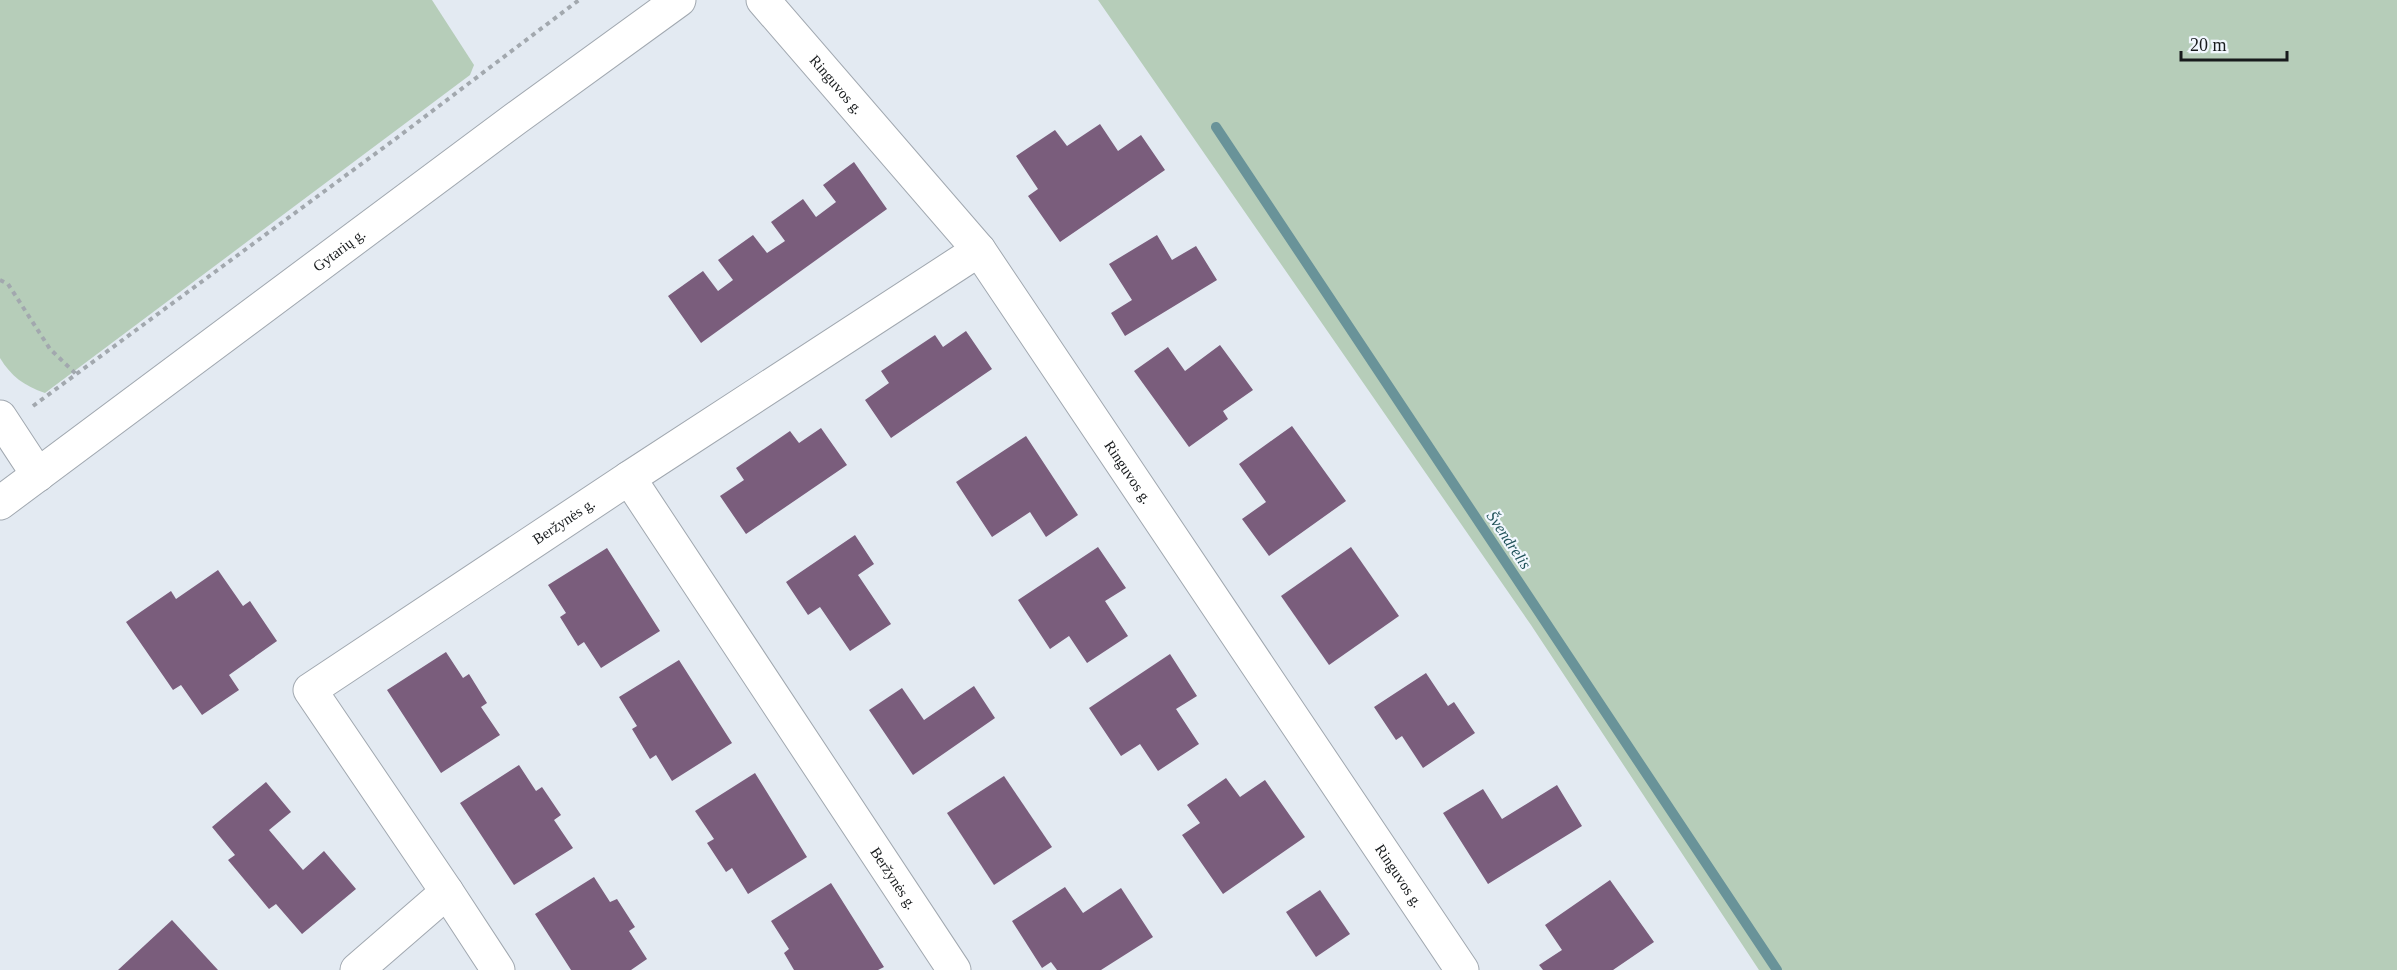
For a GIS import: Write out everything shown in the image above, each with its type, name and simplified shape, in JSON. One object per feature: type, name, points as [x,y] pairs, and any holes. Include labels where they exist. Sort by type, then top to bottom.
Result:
[{"type":"street","name":"Gytarių g.","points":[[0,503],[679,0]]},
{"type":"street","name":"Ringuvos g.","points":[[763,0],[979,250],[1462,970]]},
{"type":"street","points":[[629,478],[979,250]]},
{"type":"street","points":[[3,421],[38,475]]},
{"type":"street","name":"Beržynės g.","points":[[447,892],[310,690],[629,478],[954,970]]},
{"type":"street","points":[[357,970],[447,892],[498,970]]},
{"type":"path","points":[[3,421],[77,375],[579,0]]},
{"type":"path","points":[[0,280],[8,284],[50,350],[77,375]]},
{"type":"green space","points":[[0,0],[432,0],[474,65],[470,75],[45,393],[19,380],[0,358]]},
{"type":"green space","points":[[1098,0],[2397,0],[2397,970],[1759,970],[1531,625]]},
{"type":"building","points":[[1100,124],[1118,151],[1141,135],[1165,170],[1060,242],[1028,196],[1038,189],[1016,156],[1055,130],[1067,146]]},
{"type":"building","points":[[854,162],[887,209],[701,343],[668,296],[703,271],[718,291],[733,280],[718,260],[753,235],[767,253],[785,241],[771,222],[803,199],[816,217],[836,202],[823,185]]},
{"type":"building","points":[[1157,235],[1172,260],[1196,246],[1217,280],[1125,336],[1111,313],[1132,300],[1109,264]]},
{"type":"building","points":[[966,331],[992,369],[891,438],[865,400],[889,383],[881,371],[935,335],[943,347]]},
{"type":"building","points":[[1220,345],[1253,390],[1223,411],[1228,419],[1189,447],[1134,371],[1168,347],[1185,371]]},
{"type":"building","points":[[1292,426],[1346,501],[1269,556],[1242,519],[1266,502],[1239,464]]},
{"type":"building","points":[[821,428],[847,465],[746,534],[720,496],[744,480],[736,468],[790,431],[799,443]]},
{"type":"building","points":[[1026,436],[1078,515],[1046,537],[1030,512],[992,537],[956,482]]},
{"type":"building","points":[[855,535],[874,564],[858,575],[891,624],[850,651],[820,607],[808,615],[786,582]]},
{"type":"building","points":[[1098,547],[1126,588],[1105,601],[1128,636],[1087,663],[1069,636],[1050,649],[1018,600]]},
{"type":"building","points":[[1351,547],[1399,616],[1329,665],[1281,596]]},
{"type":"building","points":[[607,548],[660,631],[601,668],[584,642],[578,646],[560,617],[566,613],[548,585]]},
{"type":"building","points":[[218,570],[243,606],[250,601],[277,641],[229,675],[239,690],[202,715],[181,685],[173,690],[126,622],[171,591],[176,599]]},
{"type":"building","points":[[446,652],[463,678],[469,674],[487,703],[481,707],[500,735],[441,773],[387,690]]},
{"type":"building","points":[[1170,654],[1197,696],[1176,709],[1199,744],[1158,771],[1140,744],[1121,756],[1089,708]]},
{"type":"building","points":[[679,660],[732,743],[672,781],[656,755],[650,759],[632,729],[637,726],[619,697]]},
{"type":"building","points":[[1426,673],[1448,706],[1454,702],[1475,733],[1423,768],[1402,736],[1396,740],[1374,707]]},
{"type":"building","points":[[974,686],[995,718],[913,775],[869,710],[902,688],[924,720]]},
{"type":"building","points":[[519,765],[536,791],[542,787],[561,815],[554,820],[573,848],[514,885],[460,803]]},
{"type":"building","points":[[755,773],[807,857],[748,894],[732,868],[726,872],[707,843],[714,839],[695,811]]},
{"type":"building","points":[[1004,776],[1052,847],[994,885],[947,813]]},
{"type":"building","points":[[1226,778],[1240,797],[1265,780],[1305,837],[1223,894],[1182,835],[1200,823],[1187,805]]},
{"type":"building","points":[[266,782],[291,812],[269,830],[303,870],[324,851],[356,889],[302,934],[276,904],[269,909],[228,860],[235,855],[212,827]]},
{"type":"building","points":[[1557,785],[1582,826],[1488,884],[1443,813],[1483,789],[1502,819]]},
{"type":"building","points":[[594,877],[610,902],[617,899],[635,927],[629,931],[647,959],[631,970],[571,970],[535,914]]},
{"type":"building","points":[[1610,880],[1654,942],[1613,970],[1543,970],[1539,965],[1562,950],[1545,925]]},
{"type":"building","points":[[831,883],[884,967],[878,970],[794,970],[784,953],[789,949],[771,921]]},
{"type":"building","points":[[1065,887],[1083,913],[1121,888],[1153,937],[1101,970],[1057,970],[1051,962],[1042,968],[1012,921]]},
{"type":"building","points":[[1320,890],[1350,934],[1316,957],[1286,912]]},
{"type":"building","points":[[172,920],[218,970],[118,970]]},
{"type":"waterway","name":"Švendrelis","points":[[1216,127],[1777,970]]}]
